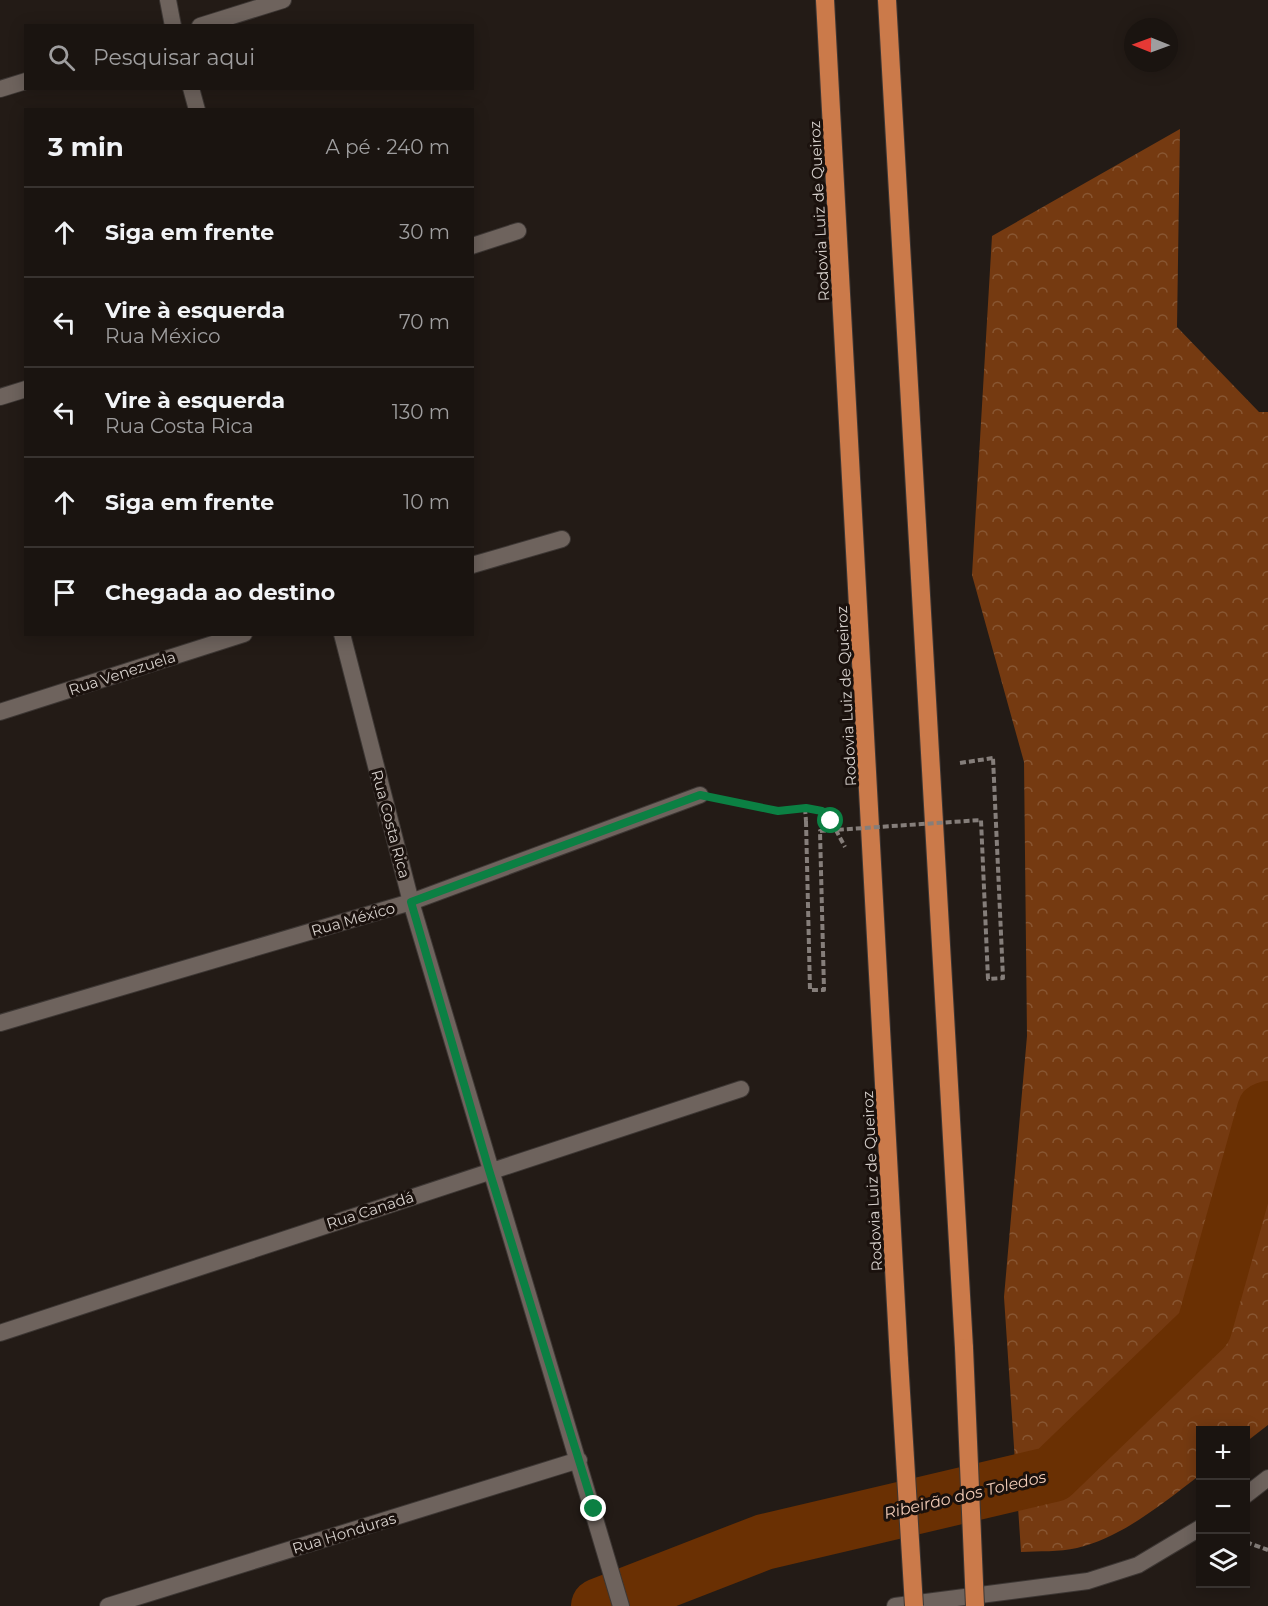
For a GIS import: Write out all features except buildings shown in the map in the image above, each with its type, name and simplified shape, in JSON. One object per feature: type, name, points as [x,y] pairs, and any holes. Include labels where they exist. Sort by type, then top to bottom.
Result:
[{"type":"highway","name":"Rodovia Luiz de Queiroz","points":[[825,0],[914,1606]]},
{"type":"highway","points":[[888,0],[964,1348],[975,1606]]},
{"type":"street","points":[[168,0],[173,24]]},
{"type":"street","points":[[206,24],[283,0]]},
{"type":"street","points":[[0,89],[24,82]]},
{"type":"street","points":[[192,90],[196,108]]},
{"type":"street","points":[[474,245],[518,231]]},
{"type":"street","points":[[0,397],[24,390]]},
{"type":"street","points":[[474,564],[562,539]]},
{"type":"street","name":"Rua Venezuela","points":[[0,711],[238,636]]},
{"type":"street","name":"Rua Costa Rica","points":[[343,636],[411,902],[489,1170],[594,1509],[621,1606]]},
{"type":"street","name":"Rua México","points":[[0,1023],[411,902],[700,795]]},
{"type":"street","name":"Rua Canadá","points":[[0,1333],[489,1170],[741,1089]]},
{"type":"street","name":"Rua Honduras","points":[[108,1606],[579,1460]]},
{"type":"street","points":[[1250,1491],[1268,1478]]},
{"type":"street","points":[[895,1606],[1088,1581],[1138,1565],[1196,1530]]},
{"type":"path","points":[[806,808],[810,990],[824,990],[820,831],[981,820],[988,979],[1003,978],[993,758],[960,763]]},
{"type":"path","points":[[700,795],[778,811],[806,808],[822,811],[831,821],[850,857]]},
{"type":"path","points":[[1250,1544],[1268,1550]]},
{"type":"green space","points":[[1180,129],[1177,327],[1259,412],[1268,412],[1268,1425],[1250,1439],[1250,1426],[1196,1426],[1196,1478],[1142,1518],[1110,1536],[1077,1548],[1056,1551],[1021,1552],[1004,1297],[1027,1036],[1024,762],[972,575],[992,236]]},
{"type":"waterway","name":"Ribeirão dos Toledos","points":[[599,1606],[764,1542],[1053,1474],[1204,1328],[1265,1110],[1268,1109]]},
{"type":"route","points":[[594,1509],[489,1170],[411,902],[700,795],[778,811],[806,808],[822,811],[831,821]]}]
